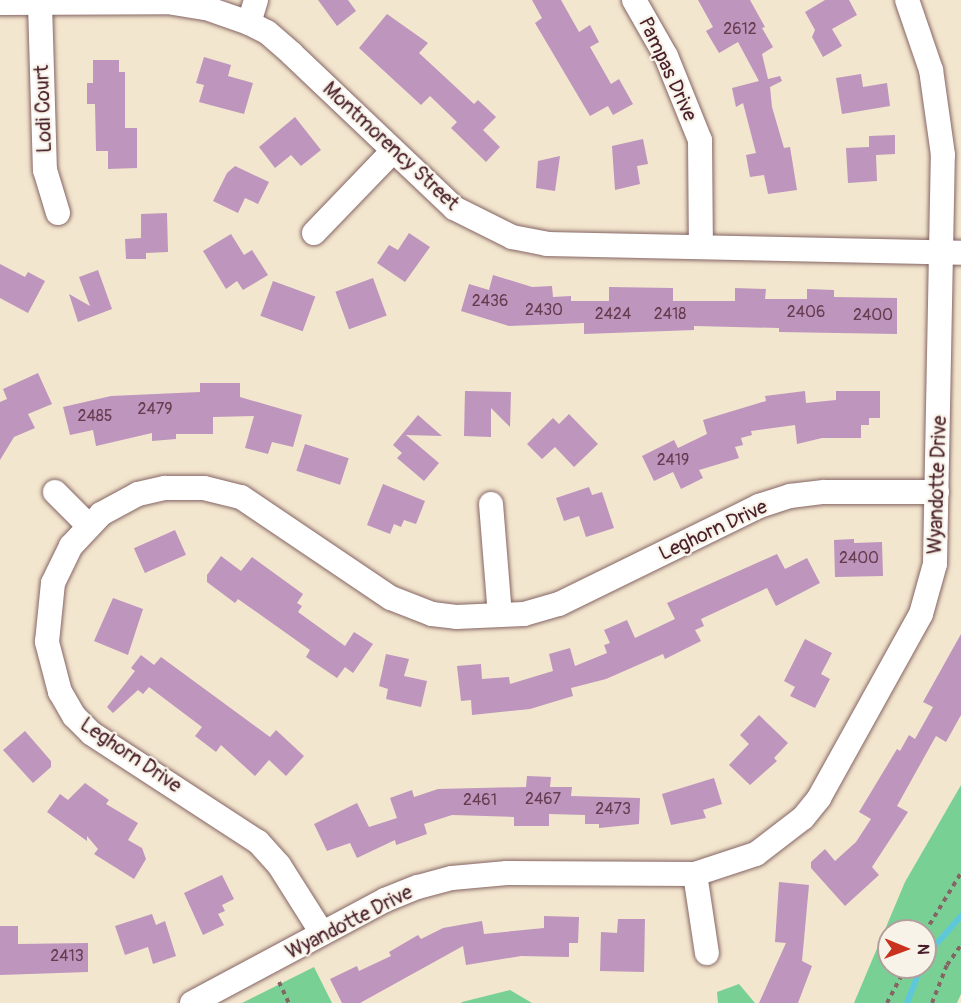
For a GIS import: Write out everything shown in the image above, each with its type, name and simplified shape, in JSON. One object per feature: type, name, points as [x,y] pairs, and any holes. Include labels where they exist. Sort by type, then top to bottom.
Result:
[{"type":"street","points":[[249,23],[256,0]]},
{"type":"street","name":"Pampas Drive","points":[[634,0],[666,56],[700,140],[701,247]]},
{"type":"street","name":"Wyandotte Drive","points":[[192,1003],[385,900],[452,878],[507,873],[695,874],[756,854],[803,818],[819,798],[921,614],[935,564],[937,492],[952,253],[939,108],[920,33],[907,0]]},
{"type":"street","name":"Montmorency Street","points":[[0,3],[167,2],[206,8],[249,23],[267,32],[292,54],[454,208],[512,237],[548,244],[952,253]]},
{"type":"street","name":"Lodi Court","points":[[40,4],[45,170],[58,213]]},
{"type":"street","points":[[314,233],[393,151]]},
{"type":"street","name":"Leghorn Drive","points":[[322,933],[279,865],[258,842],[91,733],[74,716],[60,692],[47,642],[49,600],[59,565],[89,526],[117,503],[138,494],[165,488],[204,488],[241,497],[360,580],[411,607],[456,617],[524,614],[559,604],[759,506],[790,496],[824,492],[937,492]]},
{"type":"street","points":[[55,492],[89,526]]},
{"type":"street","points":[[491,504],[500,615]]},
{"type":"street","points":[[695,874],[707,953]]},
{"type":"path","points":[[933,919],[961,873]]},
{"type":"path","points":[[932,1003],[947,965],[961,945]]},
{"type":"path","points":[[887,1003],[900,979]]},
{"type":"path","points":[[279,982],[289,1003]]},
{"type":"green space","points":[[961,785],[961,994],[957,1003],[854,1003],[877,948],[877,979],[937,979],[937,919],[889,919],[905,882]]},
{"type":"green space","points":[[314,967],[332,1003],[242,1003]]},
{"type":"green space","points":[[739,984],[755,1003],[718,1003],[717,992]]},
{"type":"green space","points":[[510,990],[532,1003],[461,1003],[462,1002]]},
{"type":"building","points":[[318,0],[348,0],[356,11],[337,26]]},
{"type":"building","points":[[532,0],[561,0],[579,32],[590,25],[599,42],[590,47],[611,84],[619,79],[633,104],[613,115],[608,106],[590,116],[535,23],[542,18]]},
{"type":"building","points":[[698,0],[750,0],[765,27],[762,28],[773,47],[762,54],[768,79],[780,76],[782,81],[770,87],[772,107],[784,148],[790,147],[797,190],[768,194],[764,175],[750,177],[746,155],[756,153],[743,103],[736,107],[732,88],[759,81],[738,42],[719,53],[706,31],[713,27]]},
{"type":"building","points":[[825,0],[849,0],[857,15],[832,29],[842,46],[823,57],[812,37],[815,30],[805,12]]},
{"type":"building","points":[[387,14],[428,43],[419,53],[474,104],[478,100],[496,117],[483,130],[500,147],[486,162],[451,128],[457,122],[430,96],[421,105],[359,48]]},
{"type":"building","points":[[204,57],[231,65],[228,76],[253,83],[244,114],[199,102],[204,85],[196,83]]},
{"type":"building","points":[[93,60],[119,60],[119,72],[125,72],[125,128],[137,128],[137,168],[108,169],[108,151],[96,151],[95,104],[87,104],[87,83],[93,83]]},
{"type":"building","points":[[861,74],[863,87],[887,83],[890,106],[842,114],[836,78]]},
{"type":"building","points":[[295,117],[321,150],[301,166],[291,155],[275,168],[259,147]]},
{"type":"building","points":[[895,135],[895,154],[876,155],[877,181],[848,183],[846,148],[869,147],[869,136]]},
{"type":"building","points":[[643,139],[648,164],[637,166],[640,184],[615,190],[612,146]]},
{"type":"building","points":[[560,156],[555,191],[536,188],[538,161]]},
{"type":"building","points":[[235,166],[269,182],[258,204],[245,198],[238,213],[213,201],[227,173]]},
{"type":"building","points":[[167,213],[168,252],[146,253],[146,259],[126,259],[125,239],[141,238],[141,214]]},
{"type":"building","points":[[409,233],[430,247],[405,282],[377,263],[389,245],[398,250]]},
{"type":"building","points":[[231,234],[244,255],[252,250],[268,275],[243,290],[237,281],[226,289],[203,251]]},
{"type":"building","points":[[0,264],[25,277],[28,272],[45,281],[28,313],[0,298]]},
{"type":"building","points":[[98,270],[112,309],[78,322],[69,294],[90,306],[79,277]]},
{"type":"building","points":[[493,275],[532,287],[552,286],[553,297],[571,296],[571,301],[609,301],[609,287],[673,288],[673,301],[735,301],[735,288],[766,289],[765,299],[807,299],[807,289],[834,290],[834,297],[897,298],[897,334],[779,332],[779,328],[694,326],[694,330],[584,334],[584,323],[509,326],[461,311],[469,284],[489,290]]},
{"type":"building","points":[[373,278],[387,316],[349,329],[335,292]]},
{"type":"building","points":[[273,281],[315,296],[303,331],[260,316]]},
{"type":"building","points":[[38,373],[52,404],[28,414],[35,428],[14,437],[0,460],[0,402],[7,399],[3,389]]},
{"type":"building","points":[[200,383],[240,383],[240,397],[302,415],[293,447],[272,442],[268,454],[245,448],[254,416],[213,417],[213,434],[176,434],[176,439],[152,441],[152,433],[96,446],[93,430],[70,435],[63,407],[111,396],[200,392]]},
{"type":"building","points":[[465,391],[511,392],[510,427],[491,408],[491,437],[464,436]]},
{"type":"building","points":[[805,391],[806,403],[836,400],[836,391],[880,391],[880,418],[869,418],[869,425],[861,425],[861,438],[822,438],[797,444],[795,425],[751,431],[752,435],[741,438],[743,445],[735,447],[739,458],[699,470],[703,478],[681,489],[673,472],[654,481],[642,456],[674,440],[678,448],[707,434],[703,420],[766,401],[765,396]]},
{"type":"building","points":[[569,414],[598,444],[574,467],[555,447],[542,459],[527,444],[553,418],[559,424]]},
{"type":"building","points":[[418,415],[442,436],[406,435],[439,463],[424,481],[397,458],[402,453],[393,445]]},
{"type":"building","points":[[305,444],[349,458],[340,485],[296,471]]},
{"type":"building","points":[[383,484],[425,501],[416,524],[404,520],[401,527],[394,524],[390,534],[367,525]]},
{"type":"building","points":[[589,487],[592,495],[602,492],[614,528],[586,537],[579,516],[564,521],[556,498]]},
{"type":"building","points":[[175,530],[186,555],[145,573],[134,548]]},
{"type":"building","points":[[854,539],[854,543],[882,542],[883,576],[835,577],[834,540]]},
{"type":"building","points":[[777,554],[785,569],[807,558],[820,583],[776,606],[767,588],[701,619],[704,626],[695,630],[701,641],[665,659],[663,654],[606,679],[571,688],[573,696],[530,709],[472,715],[471,700],[461,701],[457,666],[481,664],[482,679],[509,677],[510,684],[553,671],[549,654],[570,648],[575,666],[607,653],[604,645],[610,643],[604,630],[627,620],[635,638],[675,619],[667,603]]},
{"type":"building","points":[[221,556],[241,571],[252,557],[303,594],[297,603],[302,606],[298,612],[345,646],[354,632],[373,644],[353,673],[345,667],[337,678],[306,657],[310,650],[238,599],[235,603],[207,582],[207,575]]},
{"type":"building","points":[[113,598],[143,609],[128,655],[94,641]]},
{"type":"building","points":[[961,634],[961,715],[946,742],[936,736],[897,806],[908,812],[872,867],[879,875],[845,906],[811,868],[811,862],[825,849],[835,861],[856,842],[871,819],[859,812],[897,749],[900,751],[909,735],[915,739],[933,707],[923,702]]},
{"type":"building","points":[[805,639],[832,653],[821,674],[830,679],[815,708],[790,696],[795,687],[784,681]]},
{"type":"building","points":[[386,654],[409,659],[404,676],[427,681],[421,707],[386,699],[388,689],[379,686]]},
{"type":"building","points":[[141,655],[154,665],[161,657],[270,737],[276,730],[304,756],[286,776],[269,760],[255,776],[221,745],[216,752],[195,736],[202,727],[149,687],[143,694],[138,690],[113,713],[107,707],[135,671],[131,668]]},
{"type":"building","points":[[759,715],[788,743],[774,758],[777,761],[750,785],[729,765],[749,744],[740,735]]},
{"type":"building","points":[[25,731],[51,761],[51,767],[33,783],[3,750]]},
{"type":"building","points":[[527,776],[551,777],[550,787],[572,787],[571,796],[640,798],[639,824],[599,828],[599,824],[585,824],[585,815],[549,814],[549,826],[514,826],[514,817],[452,815],[424,824],[427,834],[396,845],[395,840],[357,858],[350,843],[327,851],[314,824],[357,803],[369,827],[397,818],[390,798],[412,790],[414,797],[438,789],[526,787]]},
{"type":"building","points":[[714,778],[722,804],[703,810],[706,818],[671,825],[662,794]]},
{"type":"building","points":[[85,783],[109,800],[106,804],[138,823],[128,840],[142,848],[146,859],[134,879],[94,854],[98,849],[87,836],[87,841],[47,812],[60,794],[68,800]]},
{"type":"building","points":[[222,875],[234,899],[222,905],[225,911],[218,914],[224,925],[203,935],[184,893]]},
{"type":"building","points":[[779,882],[809,885],[802,961],[812,966],[798,1003],[759,1003],[786,943],[775,942]]},
{"type":"building","points":[[152,914],[156,925],[165,921],[176,956],[153,964],[148,947],[125,955],[115,926]]},
{"type":"building","points":[[544,916],[579,917],[578,943],[569,943],[569,957],[521,956],[466,965],[463,946],[360,1003],[342,1003],[330,979],[357,966],[359,971],[391,956],[389,952],[418,935],[421,939],[443,928],[482,921],[484,934],[544,928]]},
{"type":"building","points":[[618,919],[645,919],[644,972],[600,971],[601,932],[617,933]]},
{"type":"building","points":[[0,926],[18,926],[18,944],[88,943],[88,972],[0,975]]},
{"type":"waterway","points":[[937,943],[961,916]]},
{"type":"waterway","points":[[907,1003],[916,979]]}]
